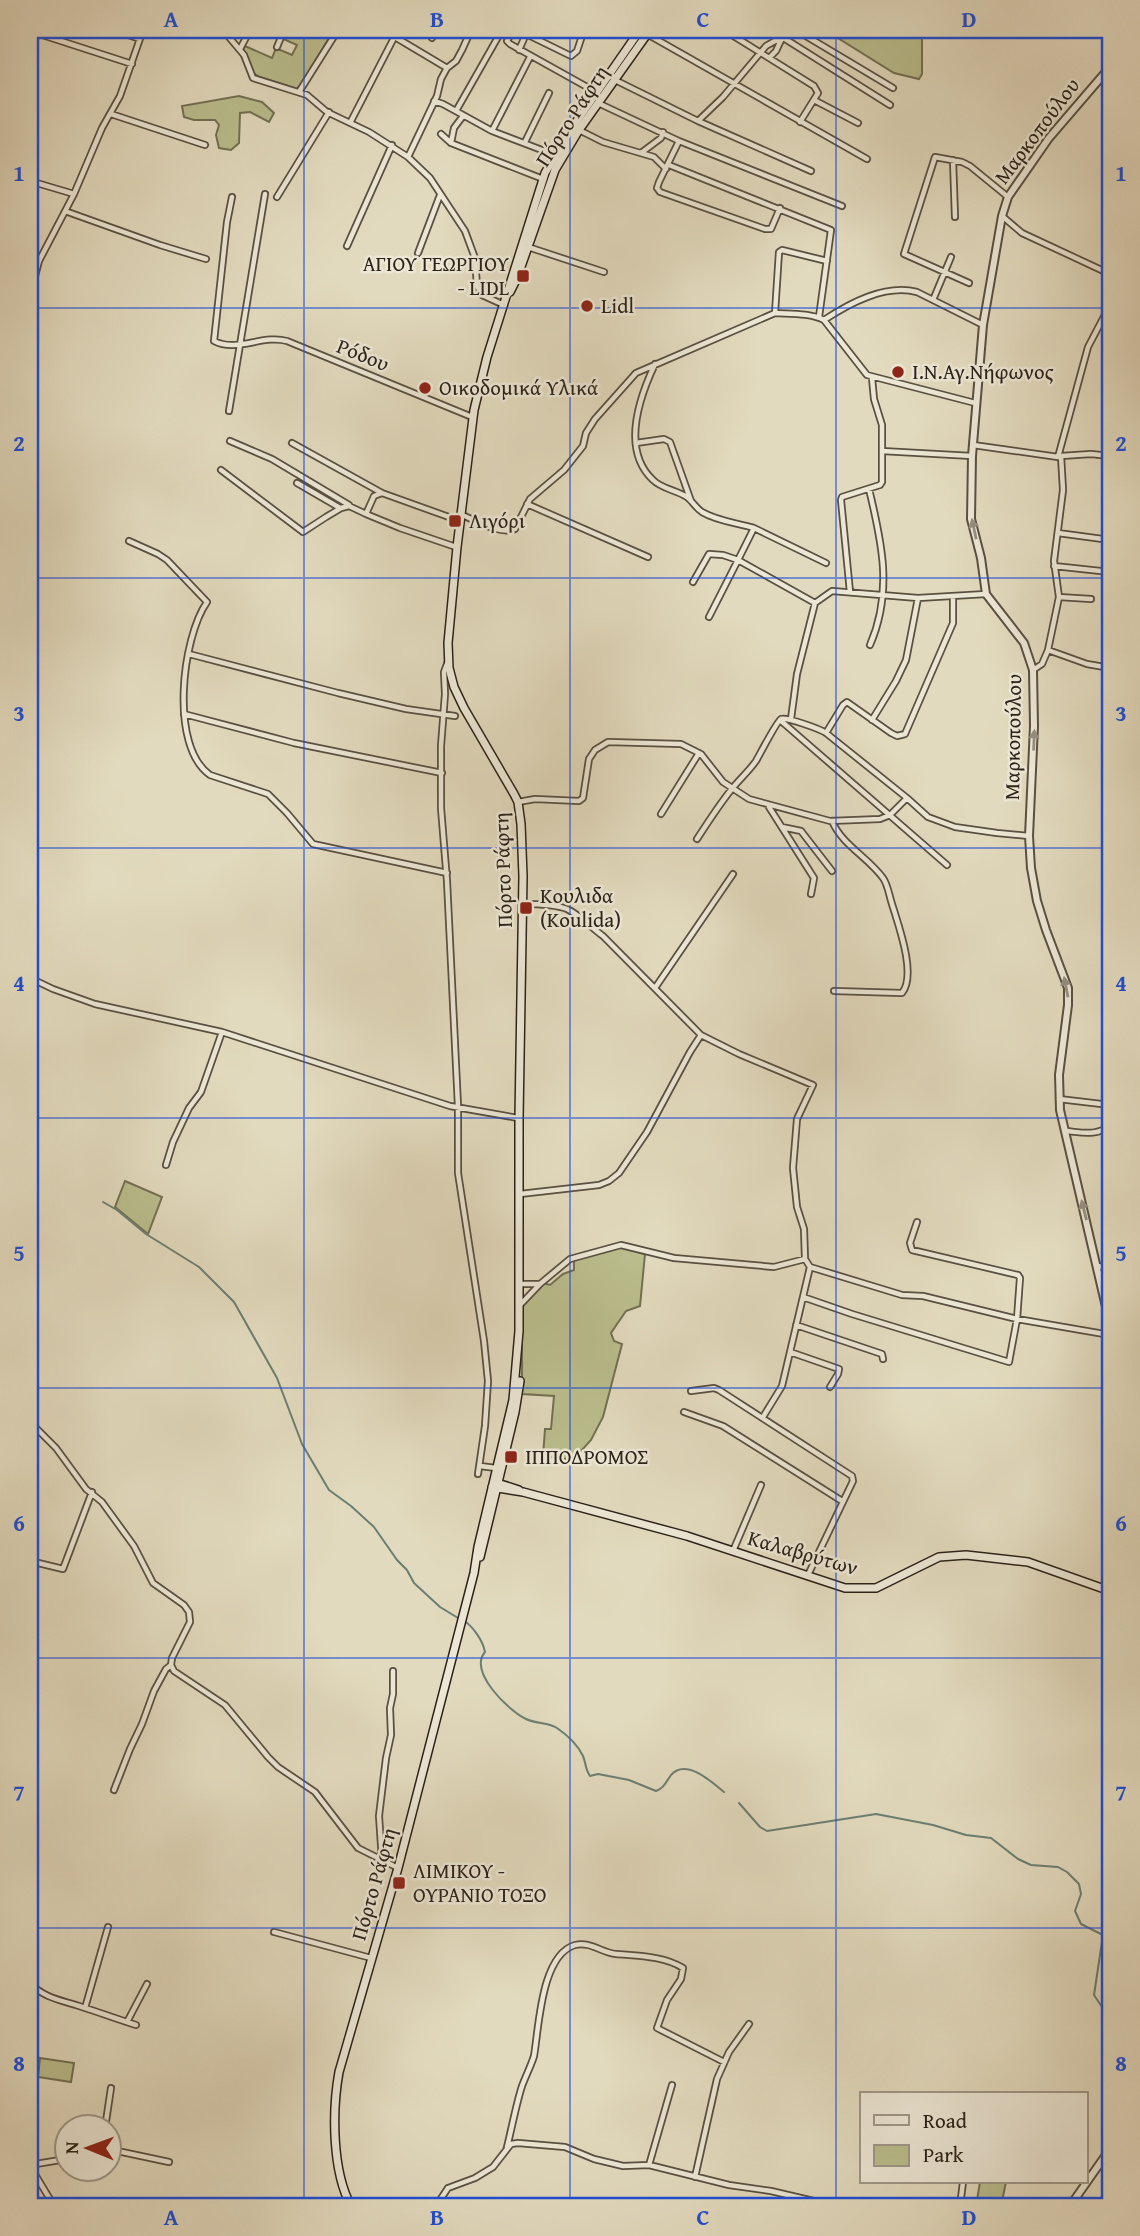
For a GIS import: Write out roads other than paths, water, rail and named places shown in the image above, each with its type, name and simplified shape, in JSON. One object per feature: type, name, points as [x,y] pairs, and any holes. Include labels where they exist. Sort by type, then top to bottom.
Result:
[{"type":"main road","name":"Πόρτο Ράφτη","points":[[504,305],[517,278],[552,176],[579,130],[615,80],[642,32]]},
{"type":"main road","name":"Πόρτο Ράφτη","points":[[351,2206],[344,2194],[339,2172],[337,2086],[398,1868],[474,1573],[483,1548],[495,1485],[519,1394],[522,835],[518,802],[456,690],[448,661],[457,547],[473,418],[484,367],[543,179],[555,155],[597,92],[642,32]]},
{"type":"main road","name":"Πόρτο Ράφτη","points":[[495,1485],[514,1392],[519,1331]]},
{"type":"main road","name":"Καλαβρύτων","points":[[495,1485],[687,1536],[845,1588],[876,1588],[930,1560],[966,1555],[1028,1562],[1110,1591]]},
{"type":"street","points":[[114,30],[140,38]]},
{"type":"street","points":[[30,295],[39,261],[111,114],[132,65],[142,30]]},
{"type":"street","points":[[223,30],[240,49],[253,78],[299,92],[328,112],[392,145],[430,178],[465,231],[475,258],[479,290],[486,298],[504,305]]},
{"type":"street","points":[[240,49],[250,30]]},
{"type":"street","points":[[277,47],[284,30]]},
{"type":"street","points":[[299,92],[338,30]]},
{"type":"street","points":[[350,123],[398,30]]},
{"type":"street","points":[[432,38],[436,30]]},
{"type":"street","points":[[408,157],[447,68],[456,61],[471,30]]},
{"type":"street","points":[[456,111],[502,30]]},
{"type":"street","points":[[583,30],[577,51],[571,56],[515,30],[508,41],[530,57],[597,92]]},
{"type":"street","points":[[626,30],[642,32],[867,159]]},
{"type":"street","points":[[724,30],[814,86],[818,93],[800,122]]},
{"type":"street","points":[[771,30],[890,105]]},
{"type":"street","points":[[796,30],[893,88]]},
{"type":"street","points":[[30,43],[32,31],[132,65]]},
{"type":"street","points":[[519,50],[526,34]]},
{"type":"street","points":[[395,37],[447,68]]},
{"type":"street","points":[[698,121],[735,84],[766,46],[782,37]]},
{"type":"street","points":[[769,58],[776,51],[782,37]]},
{"type":"street","points":[[492,131],[530,57]]},
{"type":"street","name":"Μαρκοπούλου","points":[[1110,67],[1049,138],[1008,197],[1002,216],[983,325],[975,403],[971,519],[981,558],[986,594],[1024,643],[1033,670],[1034,726],[1029,836],[1035,893],[1068,988],[1059,1099],[1064,1131],[1110,1324]]},
{"type":"street","points":[[615,80],[811,172]]},
{"type":"street","points":[[525,142],[549,93]]},
{"type":"street","points":[[814,100],[858,123]]},
{"type":"street","points":[[433,101],[492,131],[555,155]]},
{"type":"street","points":[[598,103],[679,141],[842,206]]},
{"type":"street","points":[[277,197],[328,112]]},
{"type":"street","points":[[111,114],[205,145]]},
{"type":"street","points":[[451,143],[454,128],[463,116]]},
{"type":"street","points":[[579,130],[603,142],[654,157],[668,167],[780,208],[831,230],[822,318],[863,371],[872,377],[975,403]]},
{"type":"street","points":[[640,154],[660,138],[663,132]]},
{"type":"street","points":[[441,134],[451,143],[543,179]]},
{"type":"street","points":[[679,141],[657,188],[660,192],[771,229],[780,208]]},
{"type":"street","points":[[347,246],[392,145]]},
{"type":"street","points":[[969,283],[904,254],[934,157],[970,166],[1008,197]]},
{"type":"street","points":[[953,160],[955,217]]},
{"type":"street","points":[[30,181],[74,194]]},
{"type":"street","points":[[229,411],[265,194]]},
{"type":"street","points":[[418,253],[441,194]]},
{"type":"street","points":[[232,197],[213,338],[219,344],[239,345]]},
{"type":"street","points":[[65,211],[160,246],[205,259]]},
{"type":"street","points":[[1002,216],[1022,233],[1110,274]]},
{"type":"street","points":[[527,247],[604,272]]},
{"type":"street","points":[[775,313],[779,252],[782,250],[827,261]]},
{"type":"street","points":[[933,300],[951,257]]},
{"type":"street","points":[[292,443],[382,493],[509,531],[515,529],[527,504],[564,470],[583,446],[586,433],[595,419],[636,373],[656,363],[775,313],[822,318],[872,295],[898,289],[917,292],[983,325]]},
{"type":"street","points":[[1033,670],[1042,664],[1048,650],[1059,597],[1054,566],[1063,490],[1059,456],[1088,347],[1110,305]]},
{"type":"street","name":"Ρόδου","points":[[239,345],[277,338],[287,341],[473,418]]},
{"type":"street","points":[[656,363],[644,388],[636,443],[639,461],[654,481],[685,496],[707,515],[754,528],[826,563]]},
{"type":"street","points":[[850,592],[841,500],[882,482],[882,425],[874,399],[872,377]]},
{"type":"street","points":[[636,443],[663,439],[670,442],[691,502]]},
{"type":"street","points":[[230,441],[272,459],[366,514],[457,547]]},
{"type":"street","points":[[973,444],[1059,456],[1110,456]]},
{"type":"street","points":[[881,451],[972,456]]},
{"type":"street","points":[[221,470],[303,532],[341,508],[349,506]]},
{"type":"street","points":[[297,483],[341,508]]},
{"type":"street","points":[[869,489],[884,558],[882,612],[870,645]]},
{"type":"street","points":[[366,514],[374,496],[382,493]]},
{"type":"street","points":[[527,504],[648,557]]},
{"type":"street","points":[[709,617],[754,528]]},
{"type":"street","points":[[1058,533],[1110,540]]},
{"type":"street","points":[[129,541],[167,560],[207,602],[198,615],[183,686],[187,735],[204,770],[210,775],[268,794],[313,844],[447,873]]},
{"type":"street","points":[[692,582],[709,554],[723,555],[738,560],[815,603]]},
{"type":"street","points":[[1054,566],[1110,572]]},
{"type":"street","points":[[791,719],[805,637],[815,603],[827,593],[850,592],[918,598],[986,594]]},
{"type":"street","points":[[826,733],[847,702],[897,736],[905,734],[953,623],[953,597]]},
{"type":"street","points":[[1059,597],[1091,599]]},
{"type":"street","points":[[873,720],[906,660],[918,598]]},
{"type":"street","points":[[1048,650],[1110,668]]},
{"type":"street","points":[[189,654],[302,684],[456,716]]},
{"type":"street","points":[[448,661],[443,672],[445,694],[442,808],[458,1106],[458,1173],[487,1373],[485,1426],[478,1474]]},
{"type":"street","points":[[445,694],[456,690]]},
{"type":"street","points":[[184,713],[294,743],[442,773]]},
{"type":"street","points":[[780,720],[791,719],[826,733],[928,817],[955,827],[1029,836]]},
{"type":"street","points":[[697,839],[732,789],[756,761],[780,720]]},
{"type":"street","points":[[780,720],[947,865]]},
{"type":"street","points":[[518,802],[535,799],[579,801],[583,798],[589,759],[594,750],[608,742],[681,744],[699,753],[723,782],[749,799],[832,821],[880,819],[890,815],[907,798]]},
{"type":"street","points":[[661,814],[699,753]]},
{"type":"street","points":[[768,806],[814,878],[811,894]]},
{"type":"street","points":[[832,821],[838,833],[885,882],[906,950],[906,987],[902,993],[834,991]]},
{"type":"street","points":[[781,827],[801,831],[832,871]]},
{"type":"street","points":[[655,988],[733,874]]},
{"type":"street","points":[[523,904],[567,909],[604,936],[701,1035],[813,1086],[797,1119],[793,1168],[797,1207],[804,1229],[805,1259],[810,1267],[902,1295],[923,1296],[1017,1320],[1110,1335]]},
{"type":"street","points":[[30,978],[94,1004],[222,1032],[450,1106],[519,1118]]},
{"type":"street","points":[[166,1165],[173,1142],[189,1108],[201,1092],[222,1032]]},
{"type":"street","points":[[520,1194],[599,1185],[619,1173],[647,1132],[701,1035]]},
{"type":"street","points":[[1059,1099],[1110,1105]]},
{"type":"street","points":[[1064,1131],[1095,1134],[1110,1125]]},
{"type":"street","points":[[803,1297],[1009,1362],[1017,1320],[1020,1278],[1018,1275],[912,1250],[910,1247],[916,1222]]},
{"type":"street","points":[[520,1305],[570,1259],[621,1245],[674,1258],[774,1267],[805,1259]]},
{"type":"street","points":[[1098,1266],[1110,1269]]},
{"type":"street","points":[[763,1417],[782,1386],[810,1267]]},
{"type":"street","points":[[520,1284],[540,1284]]},
{"type":"street","points":[[796,1325],[872,1350]]},
{"type":"street","points":[[793,1337],[806,1330]]},
{"type":"street","points":[[790,1352],[839,1369],[830,1387]]},
{"type":"street","points":[[691,1391],[714,1388],[719,1390],[852,1476],[853,1480],[808,1575]]},
{"type":"street","points":[[684,1412],[723,1426],[842,1501]]},
{"type":"street","points":[[30,1422],[56,1448],[78,1479],[102,1502],[134,1546],[153,1583],[184,1605],[189,1612],[190,1622],[172,1658],[174,1671],[225,1705],[278,1767],[315,1792],[358,1848],[398,1868]]},
{"type":"street","points":[[480,1466],[497,1468]]},
{"type":"street","points":[[733,1551],[761,1485]]},
{"type":"street","points":[[30,1561],[63,1569],[92,1492]]},
{"type":"street","points":[[114,1790],[154,1691],[171,1665]]},
{"type":"street","points":[[382,1861],[379,1816],[391,1735],[393,1671]]},
{"type":"street","points":[[85,2008],[108,1927]]},
{"type":"street","points":[[274,1932],[372,1959]]},
{"type":"street","points":[[436,2206],[448,2188],[475,2178],[493,2167],[507,2147],[519,2096],[533,2057],[549,1976],[559,1958],[575,1945],[587,1944],[610,1954],[638,1955],[683,1968],[681,1979],[667,2000],[657,2028],[724,2062]]},
{"type":"street","points":[[30,1983],[54,1999],[136,2025]]},
{"type":"street","points":[[127,2022],[147,1984]]},
{"type":"street","points":[[695,2177],[717,2079],[724,2062],[749,2024]]},
{"type":"street","points":[[649,2165],[672,2085]]},
{"type":"street","points":[[107,2114],[111,2088]]},
{"type":"street","points":[[507,2147],[518,2143],[565,2147],[594,2159],[623,2166],[649,2165],[729,2186],[771,2191],[835,2206]]},
{"type":"street","points":[[1088,2180],[1110,2149]]},
{"type":"street","points":[[122,2152],[169,2162]]},
{"type":"street","points":[[52,2162],[30,2166],[54,2206]]},
{"type":"street","points":[[960,2206],[963,2184]]},
{"type":"street","points":[[1070,2206],[1085,2184]]},
{"type":"waterway","points":[[103,1202],[146,1234],[199,1267],[234,1302],[277,1378],[302,1444],[329,1490],[374,1527],[414,1583],[440,1607],[458,1618]]},
{"type":"waterway","points":[[463,1620],[474,1630],[482,1643],[485,1652],[481,1660],[482,1670],[501,1700],[519,1715],[530,1721],[554,1726],[568,1737],[581,1752],[590,1776],[598,1774],[629,1780],[656,1791],[677,1770],[684,1769],[699,1773],[724,1792]]},
{"type":"waterway","points":[[739,1803],[760,1827],[767,1831],[876,1814],[933,1825],[966,1835],[991,1838],[1018,1859],[1031,1865],[1058,1867],[1067,1872],[1079,1884],[1081,1894],[1075,1911],[1081,1924],[1103,1935],[1094,1995],[1110,2019]]},
{"type":"place","name":"ΑΓΙΟΥ ΓΕΩΡΓΙΟΥ - LIDL","points":[[523,276]]},
{"type":"place","name":"Lidl","points":[[587,306]]},
{"type":"place","name":"Ι.Ν.Αγ.Νήφωνος","points":[[898,372]]},
{"type":"place","name":"Οικοδομικά Υλικά","points":[[425,388]]},
{"type":"place","name":"Λιγόρι","points":[[455,521]]},
{"type":"place","name":"Κουλιδα (Koulida)","points":[[526,908]]},
{"type":"place","name":"ΙΠΠΟΔΡΟΜΟΣ","points":[[511,1457]]},
{"type":"place","name":"ΛΙΜΙΚΟΥ - ΟΥΡΑΝΙΟ ΤΟΞΟ","points":[[399,1883]]}]
